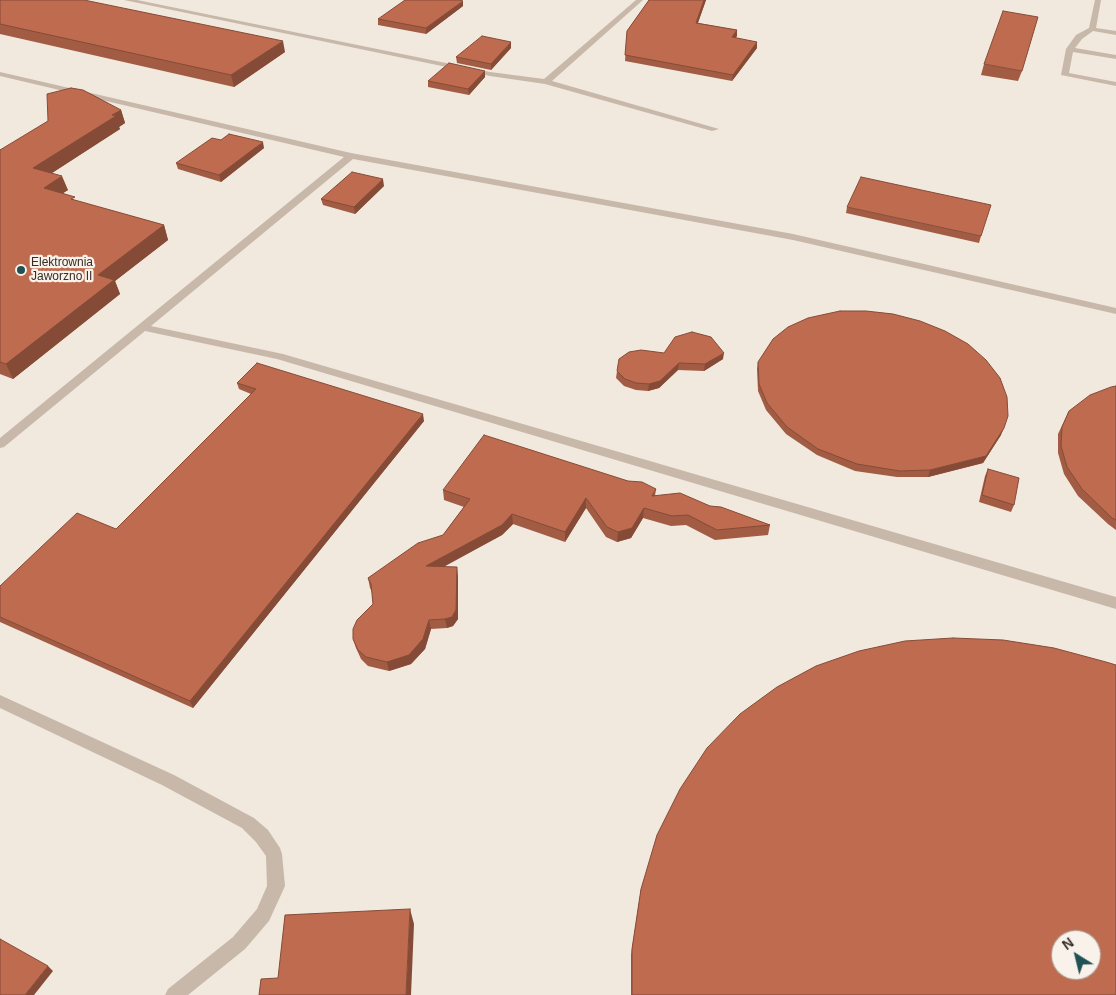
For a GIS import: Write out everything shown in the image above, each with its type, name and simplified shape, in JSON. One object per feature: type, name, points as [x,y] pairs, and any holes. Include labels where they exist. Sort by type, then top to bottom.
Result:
[{"type":"lane","points":[[127,0],[490,74],[546,82],[716,129]]},
{"type":"lane","points":[[546,82],[640,0]]},
{"type":"lane","points":[[1098,0],[1092,29],[1079,38],[1070,49],[1065,75],[1116,84]]},
{"type":"lane","points":[[1092,29],[1116,33]]},
{"type":"lane","points":[[1070,49],[1116,57]]},
{"type":"lane","points":[[0,74],[351,156],[793,237],[1116,311]]},
{"type":"lane","points":[[0,444],[351,156]]},
{"type":"lane","points":[[142,327],[279,356],[1116,603]]},
{"type":"lane","points":[[0,701],[168,780],[248,822],[262,836],[274,854],[276,886],[263,916],[239,943],[174,995]]},
{"type":"building","points":[[0,0],[84,0],[283,41],[231,75],[0,24]]},
{"type":"building","points":[[405,0],[463,1],[426,28],[378,19]]},
{"type":"building","points":[[649,0],[704,0],[696,23],[737,30],[732,37],[757,42],[733,75],[625,55],[627,31]]},
{"type":"building","points":[[1003,11],[1038,17],[1022,71],[984,64]]},
{"type":"building","points":[[482,36],[511,42],[491,64],[456,57]]},
{"type":"building","points":[[449,63],[485,71],[468,89],[428,81]]},
{"type":"building","points":[[71,88],[83,90],[121,110],[112,115],[116,116],[33,168],[62,176],[44,188],[75,197],[71,199],[164,225],[98,275],[114,280],[6,364],[0,362],[0,150],[48,121],[47,94]]},
{"type":"building","points":[[229,134],[263,142],[219,175],[176,163],[212,138],[221,140]]},
{"type":"building","points":[[352,172],[383,179],[354,207],[321,199]]},
{"type":"building","points":[[861,177],[991,205],[981,236],[847,207]]},
{"type":"building","points":[[840,311],[893,314],[920,321],[945,331],[968,344],[986,360],[1000,378],[1007,397],[1008,416],[1004,428],[986,456],[930,470],[900,471],[857,464],[818,449],[787,427],[767,403],[759,384],[758,362],[773,339],[788,327],[808,318]]},
{"type":"building","points":[[692,332],[711,337],[724,353],[705,364],[679,363],[660,381],[649,384],[636,383],[625,379],[617,371],[619,359],[629,352],[641,350],[664,353],[675,337]]},
{"type":"building","points":[[257,363],[423,414],[190,701],[0,617],[0,586],[77,513],[116,529],[256,389],[237,383]]},
{"type":"building","points":[[1116,386],[1116,520],[1082,489],[1067,467],[1061,446],[1062,427],[1069,411],[1090,395]]},
{"type":"building","points":[[484,435],[628,481],[642,482],[656,489],[652,496],[680,493],[710,506],[721,507],[770,525],[717,530],[688,515],[672,516],[644,508],[632,528],[618,532],[607,527],[586,498],[565,532],[512,514],[502,525],[426,566],[457,567],[456,610],[452,617],[429,620],[423,639],[409,655],[387,662],[366,657],[358,650],[353,639],[353,629],[357,620],[373,604],[371,584],[368,578],[418,543],[443,535],[470,499],[443,490]]},
{"type":"building","points":[[988,469],[1019,478],[1014,505],[982,495]]},
{"type":"building","points":[[953,638],[1003,640],[1054,648],[1116,665],[1116,995],[632,995],[632,949],[641,889],[657,835],[680,789],[707,748],[740,714],[777,687],[816,666],[859,651],[905,641]]},
{"type":"building","points":[[410,909],[406,995],[259,995],[261,979],[278,978],[285,915]]},
{"type":"building","points":[[0,939],[48,966],[25,995],[0,995]]},
{"type":"place","name":"Elektrownia Jaworzno II","points":[[21,270]]}]
